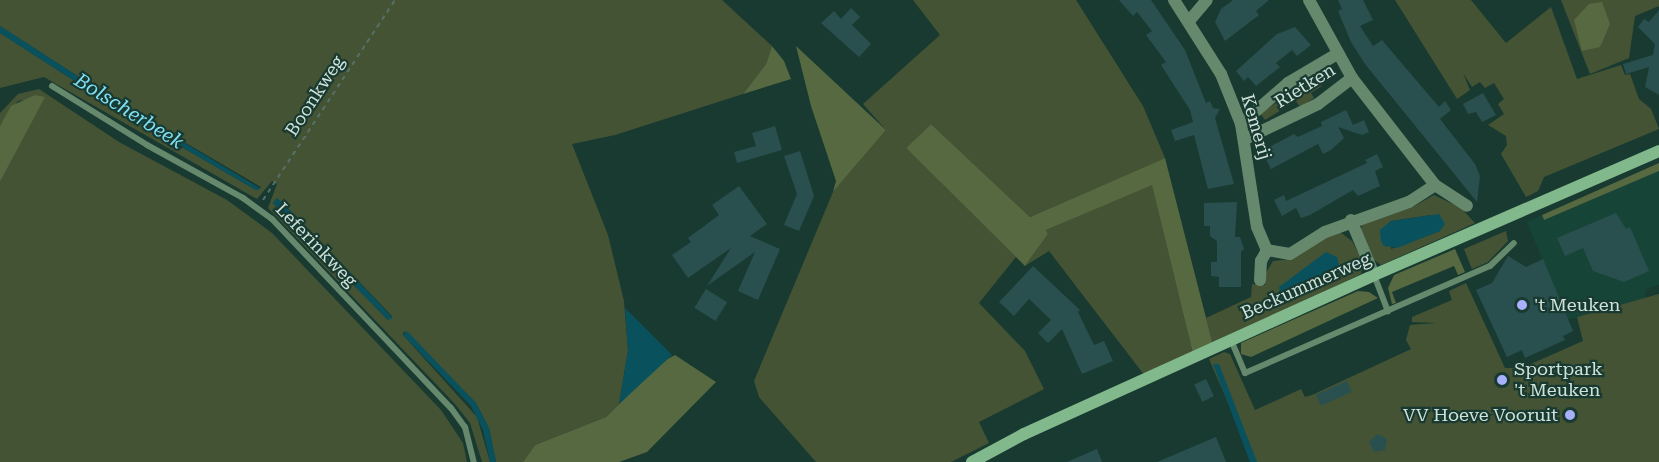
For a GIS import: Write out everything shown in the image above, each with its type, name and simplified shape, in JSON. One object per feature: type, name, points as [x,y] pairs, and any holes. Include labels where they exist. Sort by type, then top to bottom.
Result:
[{"type":"street","name":"Kemerij","points":[[1174,0],[1190,20],[1221,74],[1240,124],[1245,139],[1257,227],[1267,250]]},
{"type":"street","points":[[1190,20],[1206,0]]},
{"type":"street","points":[[1308,0],[1352,78],[1435,185],[1467,206]]},
{"type":"street","name":"Rietken","points":[[1240,124],[1288,83],[1337,54]]},
{"type":"street","name":"Rietken","points":[[1245,139],[1318,104],[1352,78]]},
{"type":"street","name":"Beckummerweg","points":[[972,462],[1374,275],[1659,151]]},
{"type":"street","points":[[1260,280],[1261,261],[1267,250],[1290,254],[1350,220],[1409,202],[1435,185]]},
{"type":"street","points":[[1350,220],[1374,275]]},
{"type":"lane","name":"Leferinkweg","points":[[52,86],[258,207],[451,408],[465,427],[474,462]]},
{"type":"lane","points":[[1231,340],[1245,374],[1490,266],[1514,243]]},
{"type":"lane","points":[[1374,275],[1388,312]]},
{"type":"path","name":"Boonkweg","points":[[258,207],[395,0]]},
{"type":"shaded area","points":[[0,0],[722,0],[772,46],[766,64],[743,94],[615,135],[572,144],[608,235],[624,301],[628,350],[619,404],[606,417],[535,445],[523,462],[496,462],[489,428],[476,403],[404,331],[403,335],[477,417],[490,462],[482,462],[470,423],[455,404],[268,208],[277,184],[272,181],[257,199],[44,77],[0,88],[0,33],[135,120],[256,190],[261,187],[138,115],[0,26]],"holes":[[[277,198],[392,316],[388,320],[273,203]]]},
{"type":"shaded area","points":[[913,0],[1076,0],[1143,106],[1165,158],[1030,217],[931,124],[906,148],[1016,257],[979,303],[1025,351],[1044,389],[979,422],[989,443],[951,462],[816,462],[759,397],[754,381],[833,192],[886,130],[863,104],[940,35]]},
{"type":"shaded area","points":[[1395,0],[1471,0],[1506,43],[1551,7],[1577,79],[1621,65],[1625,75],[1630,74],[1639,99],[1651,109],[1659,129],[1544,177],[1538,191],[1526,197],[1501,154],[1507,145],[1506,136],[1488,125],[1504,114],[1498,104],[1504,99],[1494,83],[1485,88],[1480,82],[1472,87],[1463,73],[1470,90],[1457,99]]},
{"type":"shaded area","points":[[1561,0],[1659,0],[1659,6],[1635,16],[1629,58],[1590,74]]},
{"type":"shaded area","points":[[1602,2],[1610,24],[1600,47],[1582,51],[1574,20],[1589,4]]},
{"type":"shaded area","points":[[772,46],[784,61],[791,79],[743,94],[766,64]]},
{"type":"shaded area","points":[[796,46],[886,130],[833,192],[836,181],[811,106]]},
{"type":"shaded area","points":[[1317,78],[1322,86],[1311,93],[1314,98],[1300,107],[1296,101],[1265,120],[1260,113]]},
{"type":"shaded area","points":[[39,89],[119,142],[227,200],[272,233],[441,410],[463,443],[467,462],[0,462],[0,182],[44,97],[18,101],[0,126],[0,113],[18,94]]},
{"type":"shaded area","points":[[35,95],[45,97],[0,182],[0,126],[11,106]]},
{"type":"shaded area","points":[[931,124],[1030,217],[1165,158],[1213,345],[1193,354],[1152,185],[1046,230],[1048,234],[1025,266],[906,148]]},
{"type":"shaded area","points":[[1659,163],[1659,171],[1544,220],[1542,215]]},
{"type":"shaded area","points":[[1659,171],[1659,285],[1646,289],[1645,298],[1567,320],[1527,222],[1542,215],[1544,220]]},
{"type":"shaded area","points":[[1152,184],[1193,354],[1145,376],[1049,251],[1025,266],[1048,234],[1046,230]]},
{"type":"shaded area","points":[[1434,195],[1461,208],[1475,223],[1381,265],[1373,259],[1360,232],[1362,225],[1380,214],[1411,208]],"holes":[[[1431,215],[1440,231],[1391,249],[1391,221]]]},
{"type":"shaded area","points":[[1506,231],[1508,241],[1488,262],[1472,269],[1464,249]]},
{"type":"shaded area","points":[[1340,232],[1352,241],[1363,262],[1361,274],[1213,345],[1206,318],[1251,297],[1252,284],[1265,285],[1266,273],[1273,261],[1292,259],[1331,233]]},
{"type":"shaded area","points":[[1455,249],[1465,272],[1458,275],[1454,266],[1392,292],[1396,303],[1392,304],[1388,288],[1394,275]]},
{"type":"shaded area","name":"Sportpark 't Meuken","points":[[1466,283],[1505,368],[1522,368],[1583,341],[1577,317],[1659,294],[1659,462],[1254,462],[1209,359],[1224,352],[1230,354],[1255,410],[1301,389],[1305,397],[1312,395],[1411,349],[1406,340],[1410,325],[1436,323],[1412,322],[1412,317],[1452,300],[1449,291]]},
{"type":"shaded area","points":[[1358,291],[1369,292],[1378,298],[1251,357],[1241,354],[1241,343]]},
{"type":"shaded area","points":[[675,355],[716,382],[647,452],[619,462],[523,462],[535,445],[606,417],[662,362]]},
{"type":"water","name":"Bolscherbeek","points":[[0,26],[138,115],[261,189],[256,190],[135,120],[0,33]]},
{"type":"water","points":[[277,198],[393,318],[388,320],[273,203]]},
{"type":"water","points":[[1439,214],[1445,224],[1440,231],[1397,248],[1384,246],[1381,241],[1380,230],[1391,221]]},
{"type":"water","points":[[1326,252],[1337,257],[1341,272],[1281,301],[1279,287]]},
{"type":"water","points":[[625,308],[672,355],[619,404],[628,350]]},
{"type":"water","points":[[407,331],[476,403],[489,428],[496,462],[490,462],[483,430],[471,406],[403,335]]},
{"type":"water","points":[[1213,364],[1219,364],[1257,462],[1250,462]]},
{"type":"building","points":[[1119,0],[1151,0],[1185,50],[1206,103],[1210,101],[1213,108],[1220,109],[1215,118],[1234,184],[1208,189],[1194,135],[1175,141],[1171,130],[1193,122],[1190,110],[1161,65],[1166,62],[1146,35],[1152,31],[1137,12],[1133,16]]},
{"type":"building","points":[[1233,0],[1269,0],[1256,11],[1259,15],[1225,41],[1215,22],[1221,9]]},
{"type":"building","points":[[1338,0],[1363,0],[1373,20],[1360,26],[1373,46],[1382,40],[1439,107],[1445,101],[1451,110],[1440,119],[1475,164],[1480,176],[1477,202],[1365,64],[1351,42],[1338,11],[1342,9]]},
{"type":"building","points":[[851,8],[860,17],[852,25],[871,44],[859,57],[821,23],[834,11],[841,19]]},
{"type":"building","points":[[1659,10],[1659,95],[1645,87],[1649,67],[1626,74],[1623,64],[1653,55],[1655,44],[1638,27],[1644,19],[1649,22]]},
{"type":"building","points":[[1295,27],[1311,45],[1297,56],[1292,50],[1276,63],[1280,67],[1256,86],[1248,77],[1244,81],[1236,71],[1277,34]]},
{"type":"building","points":[[1483,93],[1496,115],[1482,122],[1476,112],[1468,114],[1463,104]]},
{"type":"building","points":[[1346,110],[1353,125],[1364,120],[1369,132],[1362,135],[1338,127],[1344,138],[1331,150],[1323,154],[1318,144],[1271,169],[1262,151],[1294,134],[1298,137],[1322,126],[1321,122]]},
{"type":"building","points":[[775,126],[782,150],[737,163],[734,152],[756,146],[752,133]]},
{"type":"building","points":[[800,151],[814,196],[799,231],[784,225],[797,194],[784,156]]},
{"type":"building","points":[[1377,154],[1383,167],[1375,171],[1380,186],[1358,196],[1353,190],[1301,218],[1296,208],[1282,216],[1274,200],[1284,195],[1286,201],[1367,163],[1365,160]]},
{"type":"building","points":[[739,186],[767,224],[750,236],[780,249],[758,300],[738,291],[755,252],[707,286],[731,248],[688,278],[672,255],[691,242],[688,238],[719,215],[712,205]]},
{"type":"building","points":[[1237,202],[1235,237],[1240,237],[1244,249],[1241,252],[1241,287],[1219,287],[1219,277],[1211,276],[1211,262],[1217,262],[1217,241],[1210,236],[1210,226],[1204,226],[1204,203]]},
{"type":"building","points":[[1616,213],[1626,229],[1630,227],[1649,271],[1624,282],[1593,271],[1583,248],[1565,256],[1557,238]]},
{"type":"building","name":"'t Meuken","points":[[1508,256],[1526,267],[1543,259],[1573,331],[1563,336],[1565,340],[1525,358],[1522,350],[1507,357],[1476,290],[1492,283]]},
{"type":"building","points":[[1033,266],[1080,310],[1078,312],[1094,345],[1104,341],[1113,361],[1082,374],[1062,329],[1048,343],[1038,333],[1051,320],[1029,299],[1014,316],[999,302]]},
{"type":"building","points":[[706,289],[727,302],[716,321],[694,308]]},
{"type":"building","points":[[1206,379],[1214,396],[1202,402],[1194,384]]},
{"type":"building","points":[[1347,381],[1352,392],[1321,406],[1316,395]]},
{"type":"building","points":[[1377,434],[1387,439],[1385,450],[1374,452],[1369,442]]},
{"type":"building","points":[[1216,437],[1226,462],[1157,462]]},
{"type":"building","points":[[1097,449],[1102,462],[1067,462]]},
{"type":"place","name":"'t Meuken","points":[[1522,305]]},
{"type":"place","name":"Sportpark 't Meuken","points":[[1502,380]]},
{"type":"place","name":"VV Hoeve Vooruit","points":[[1570,415]]}]
